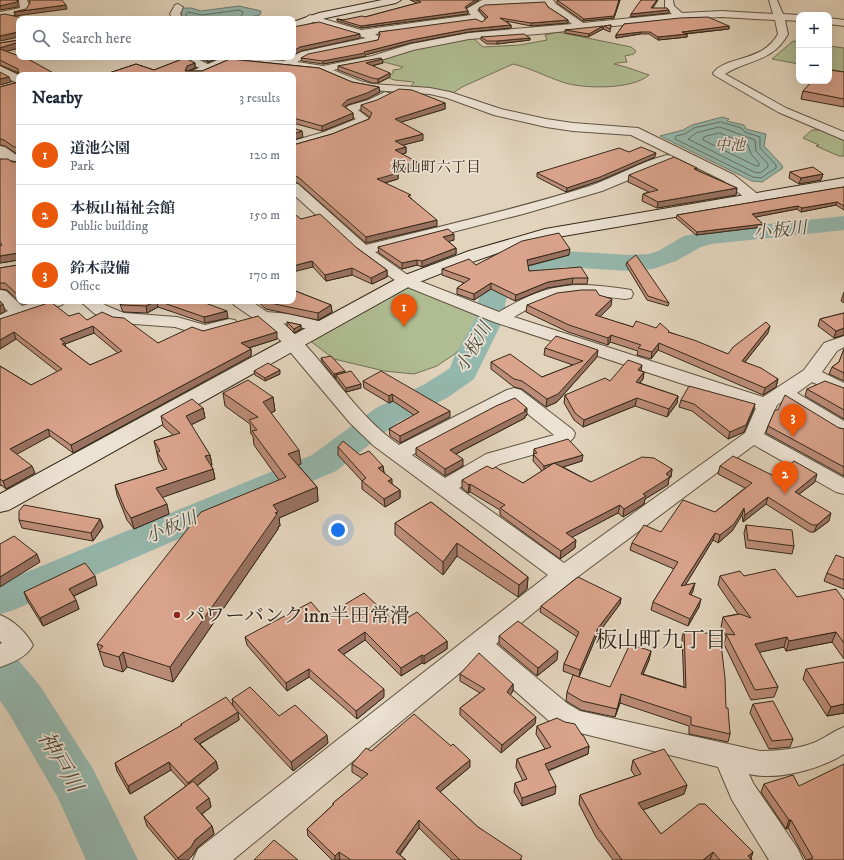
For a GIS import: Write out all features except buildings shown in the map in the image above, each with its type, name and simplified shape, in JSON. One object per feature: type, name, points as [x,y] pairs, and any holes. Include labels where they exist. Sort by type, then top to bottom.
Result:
[{"type":"street","points":[[0,15],[24,10],[25,7],[23,0]]},
{"type":"street","points":[[299,22],[396,0]]},
{"type":"street","points":[[496,34],[476,17],[471,10],[482,3],[546,0]]},
{"type":"street","points":[[549,0],[552,6],[580,26]]},
{"type":"street","points":[[669,0],[670,8],[680,16]]},
{"type":"street","points":[[773,0],[778,16],[782,22],[783,34],[774,47],[760,55],[724,69],[718,73],[719,75],[782,110],[844,136]]},
{"type":"street","points":[[176,16],[175,14],[178,7]]},
{"type":"street","points":[[323,69],[374,59],[411,47],[470,36],[538,31],[680,16],[722,14],[796,18]]},
{"type":"street","points":[[361,33],[476,17]]},
{"type":"street","points":[[832,21],[844,23]]},
{"type":"street","points":[[299,22],[361,33],[411,47]]},
{"type":"street","points":[[296,59],[305,54],[386,40]]},
{"type":"street","points":[[191,60],[208,68]]},
{"type":"street","points":[[200,72],[226,60]]},
{"type":"street","points":[[249,60],[323,69],[340,78],[358,84],[430,91],[450,95],[498,112],[546,123],[573,127],[634,131],[729,178],[756,199]]},
{"type":"street","points":[[286,64],[294,60]]},
{"type":"street","points":[[286,72],[303,66]]},
{"type":"street","points":[[0,70],[16,78]]},
{"type":"street","points":[[6,87],[16,85]]},
{"type":"street","points":[[296,144],[322,137],[365,120],[350,110],[372,102],[398,88]]},
{"type":"street","points":[[300,130],[322,137]]},
{"type":"street","points":[[0,150],[13,160]]},
{"type":"street","points":[[363,250],[597,188],[667,159]]},
{"type":"street","points":[[0,504],[406,281],[484,251],[545,234],[844,183]]},
{"type":"street","points":[[296,190],[363,250],[406,281],[500,318],[767,405]]},
{"type":"street","points":[[500,318],[537,297],[556,291],[574,289],[625,294]]},
{"type":"street","points":[[0,295],[19,312]]},
{"type":"street","points":[[0,321],[19,312],[46,304]]},
{"type":"street","points":[[92,304],[101,310],[121,318],[177,322],[204,331],[263,315],[290,319],[320,328]]},
{"type":"street","points":[[245,304],[263,315],[293,342],[367,429],[397,454],[564,576]]},
{"type":"street","points":[[209,860],[564,576],[753,436],[771,399],[784,393],[811,374],[830,347],[844,341]]},
{"type":"street","points":[[811,374],[844,390]]},
{"type":"street","points":[[784,393],[844,430]]},
{"type":"street","points":[[397,454],[514,394],[565,433],[560,441],[493,460],[443,488]]},
{"type":"street","points":[[753,436],[844,487]]},
{"type":"street","points":[[0,625],[20,645],[7,653]]},
{"type":"street","points":[[478,644],[558,712],[574,721],[760,764],[779,764],[823,752],[844,739]]},
{"type":"street","points":[[728,757],[742,791],[787,860]]},
{"type":"green space","points":[[558,32],[631,47],[636,51],[634,54],[625,56],[627,62],[614,64],[649,75],[641,80],[619,86],[594,87],[562,82],[513,64],[462,87],[453,93],[410,88],[414,82],[394,80],[388,76],[393,73],[393,70],[403,67],[380,61],[402,51],[438,43],[473,38],[483,47],[520,45],[547,40],[545,35]]},
{"type":"green space","points":[[793,41],[796,42],[796,63],[772,59]]},
{"type":"green space","points":[[832,46],[844,48],[844,72],[832,70]]},
{"type":"green space","points":[[812,130],[821,130],[844,139],[844,156],[839,156],[816,146],[819,145],[803,138]]},
{"type":"green space","points":[[407,285],[483,318],[456,353],[437,366],[414,374],[384,371],[334,359],[309,340]]},
{"type":"water","points":[[239,6],[261,11],[260,15],[254,16],[181,15],[181,8],[191,8],[201,11]]},
{"type":"water","name":"中池","points":[[722,117],[729,119],[727,121],[744,125],[746,129],[766,134],[764,146],[783,168],[762,182],[752,181],[660,136]]},
{"type":"waterway","name":"小板川","points":[[0,599],[324,463],[387,415],[436,391],[463,373],[469,357],[491,316],[491,304],[496,291],[509,279],[524,271],[538,265],[564,259],[629,263],[653,261],[667,256],[693,241],[711,237],[844,223]]},
{"type":"waterway","name":"神戸川","points":[[0,668],[24,699],[76,784],[112,860]]},
{"type":"place","name":"道池公園","points":[[404,327]]},
{"type":"place","name":"鈴木設備","points":[[793,437]]},
{"type":"place","name":"本板山福祉会館","points":[[785,494]]},
{"type":"place","name":"パワーバンクinn半田常滑","points":[[177,615]]},
{"type":"district","name":"板山町六丁目","points":[[436,167]]},
{"type":"district","name":"板山町九丁目","points":[[661,639]]}]
